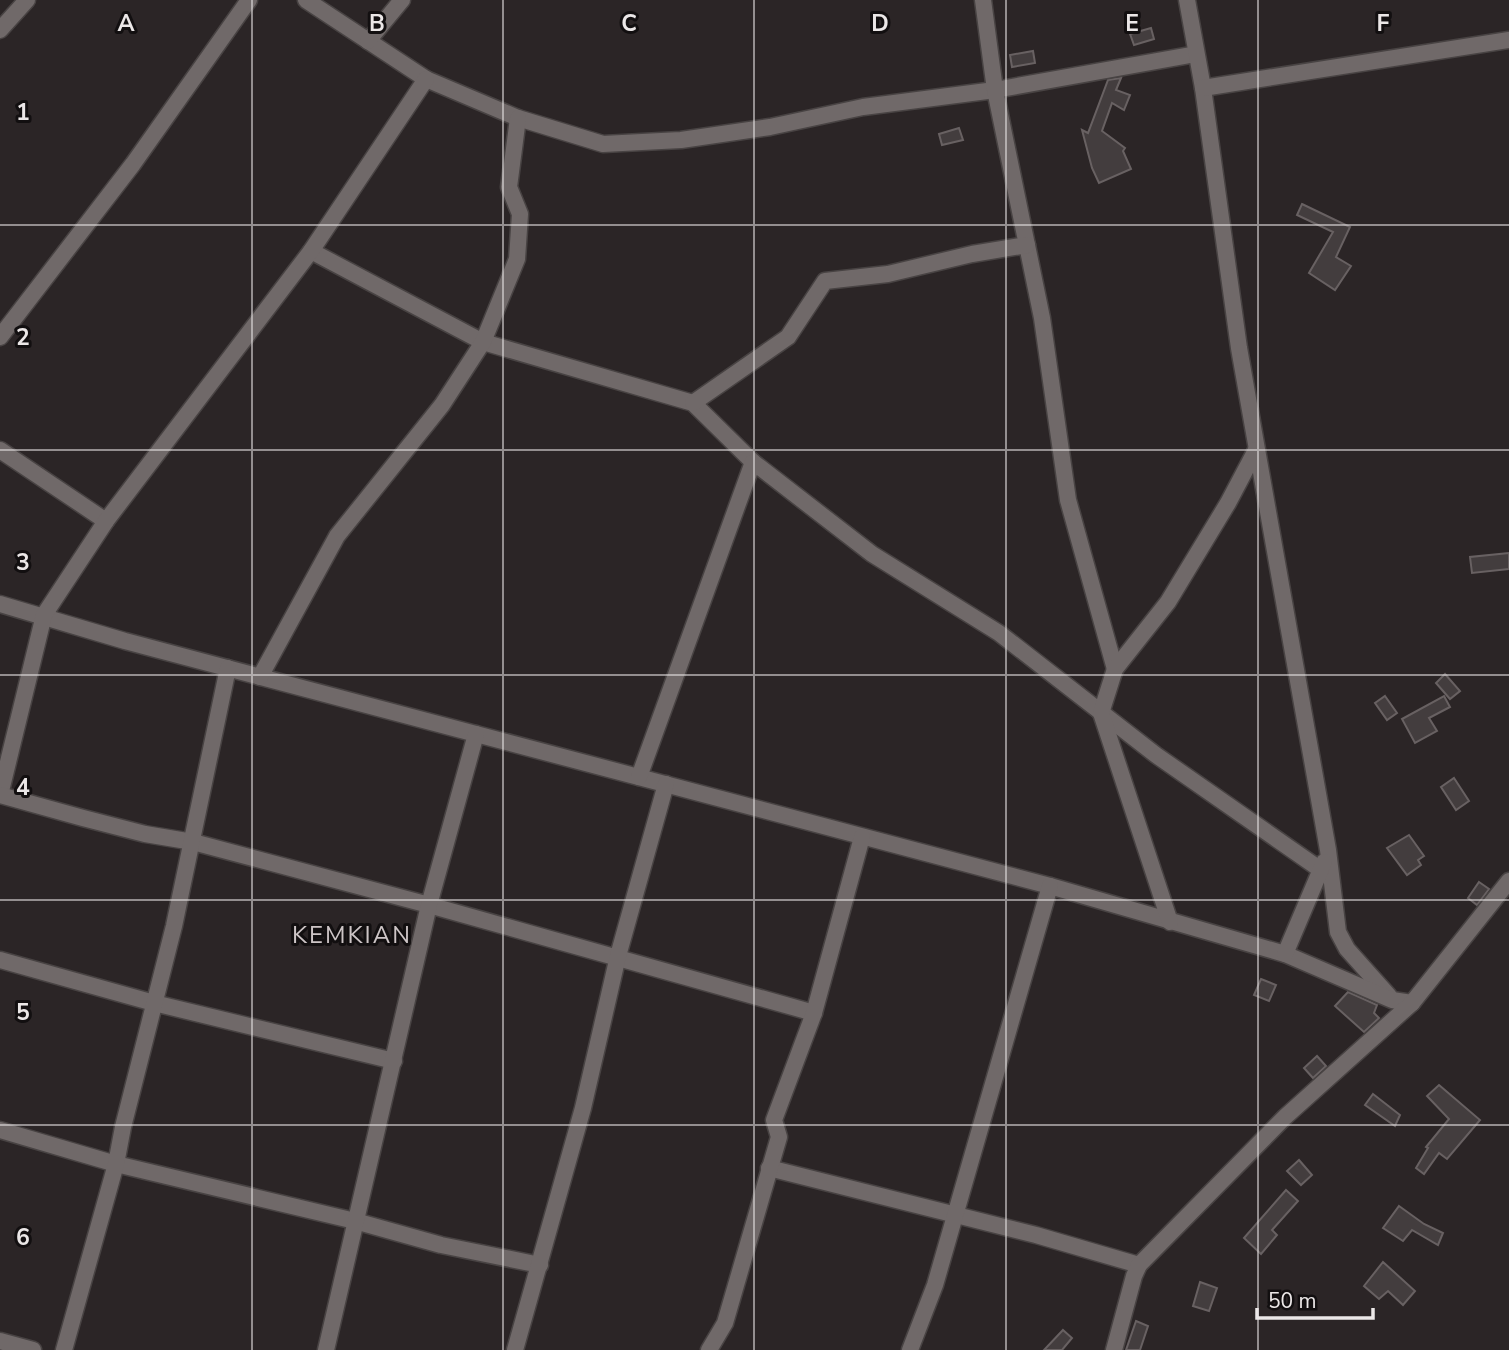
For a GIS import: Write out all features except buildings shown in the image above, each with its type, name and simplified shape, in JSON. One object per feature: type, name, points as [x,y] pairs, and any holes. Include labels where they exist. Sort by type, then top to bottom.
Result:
[{"type":"street","points":[[0,30],[27,0]]},
{"type":"street","points":[[0,337],[133,164],[249,0]]},
{"type":"street","points":[[306,0],[426,79],[518,118],[603,144],[681,140],[770,127],[863,107],[995,90],[1196,54]]},
{"type":"street","points":[[368,41],[402,0]]},
{"type":"street","points":[[983,0],[995,90],[1042,318],[1068,500],[1115,669]]},
{"type":"street","points":[[1186,0],[1203,88],[1256,450],[1328,850],[1338,932],[1347,949],[1392,1000]]},
{"type":"street","points":[[1203,88],[1509,40]]},
{"type":"street","points":[[426,79],[311,251],[106,520],[44,615],[0,795],[145,834],[193,842],[429,905],[814,1013]]},
{"type":"street","points":[[260,677],[337,536],[442,405],[484,342],[517,259],[520,214],[509,187],[518,118]]},
{"type":"street","points":[[693,403],[788,337],[825,281],[888,274],[972,254],[1027,245]]},
{"type":"street","points":[[311,251],[484,342],[693,403],[754,462],[872,554],[999,634],[1229,808],[1321,870]]},
{"type":"street","points":[[0,450],[106,520]]},
{"type":"street","points":[[1170,922],[1101,713],[1115,669],[1168,602],[1228,503],[1256,450]]},
{"type":"street","points":[[639,777],[754,462]]},
{"type":"street","points":[[0,604],[125,641],[1050,886],[1285,954],[1392,1000],[1412,1003]]},
{"type":"street","points":[[64,1350],[116,1164],[174,926],[228,668]]},
{"type":"street","points":[[326,1350],[429,905],[476,734]]},
{"type":"street","points":[[515,1350],[583,1108],[618,956],[666,784]]},
{"type":"street","points":[[709,1350],[725,1323],[779,1137],[774,1120],[814,1013],[862,837]]},
{"type":"street","points":[[1285,954],[1328,850]]},
{"type":"street","points":[[1114,1350],[1139,1265],[1285,1117],[1412,1003],[1509,881]]},
{"type":"street","points":[[910,1350],[935,1285],[1050,886]]},
{"type":"street","points":[[0,960],[154,1003],[394,1061]]},
{"type":"street","points":[[0,1130],[116,1164],[442,1244],[540,1265]]},
{"type":"street","points":[[769,1168],[1036,1235],[1139,1265]]},
{"type":"street","points":[[0,1341],[33,1350]]},
{"type":"district","name":"KEMKIAN","points":[[352,935]]}]
